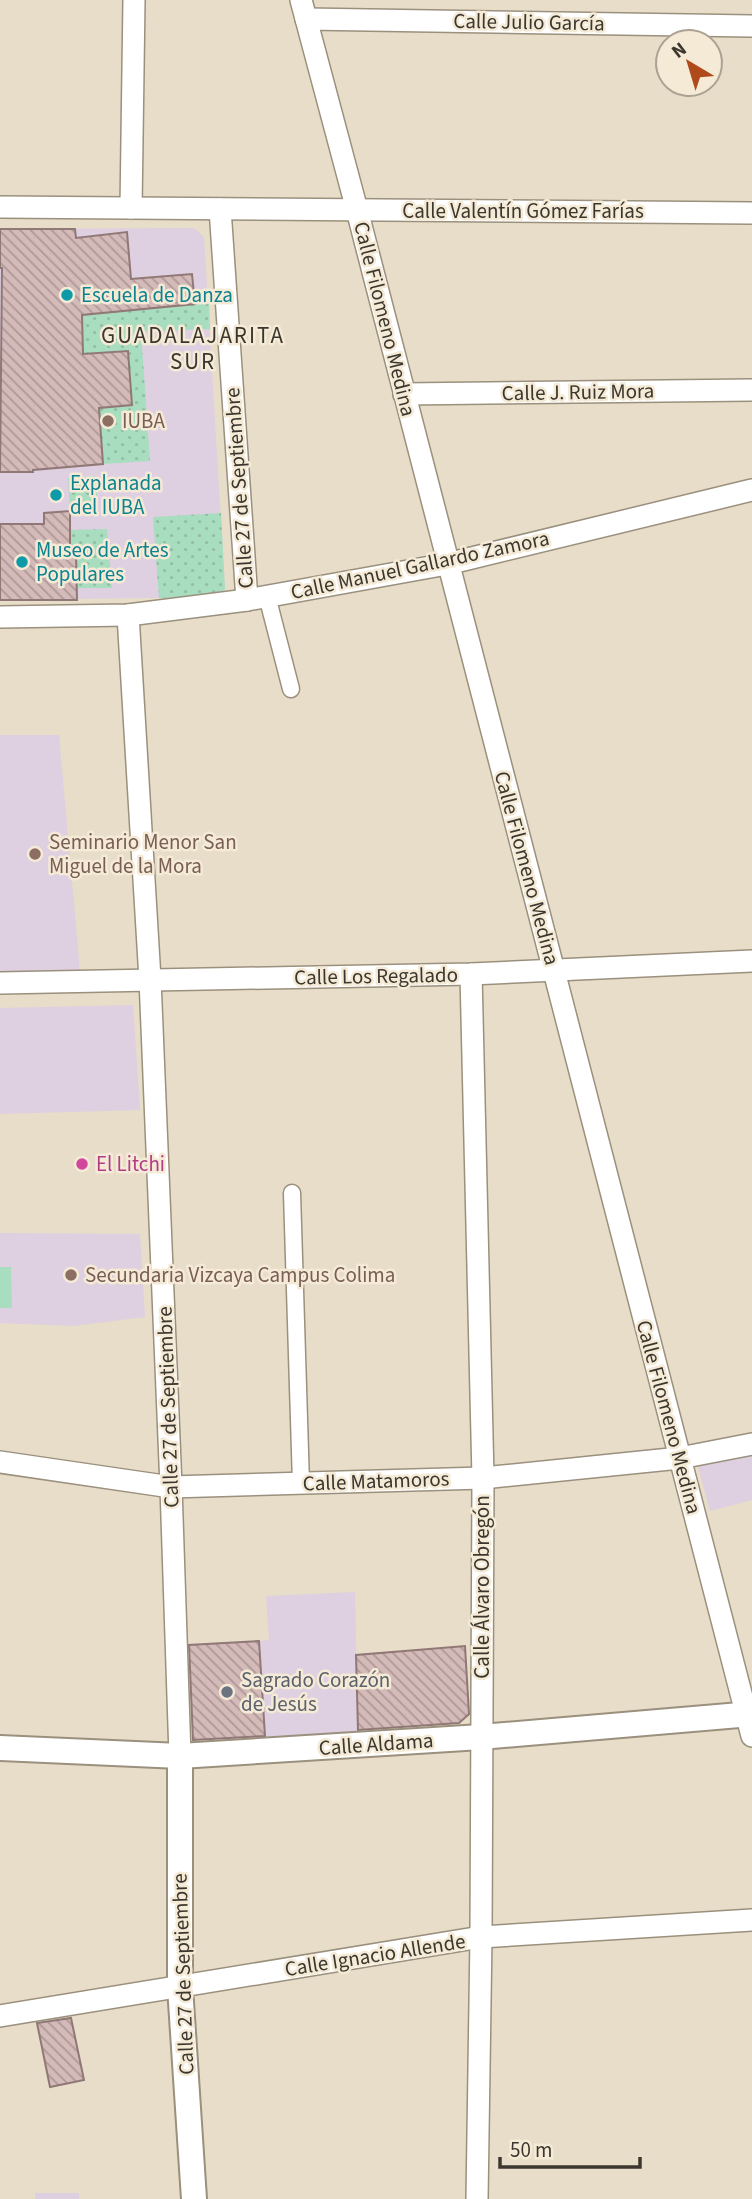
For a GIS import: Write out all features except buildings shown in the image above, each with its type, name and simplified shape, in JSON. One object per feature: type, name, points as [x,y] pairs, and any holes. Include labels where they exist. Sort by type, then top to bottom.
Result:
[{"type":"street","points":[[131,208],[134,0]]},
{"type":"street","name":"Calle Julio García","points":[[304,10],[752,26]]},
{"type":"street","name":"Calle Filomeno Medina","points":[[304,10],[750,1721]]},
{"type":"street","name":"Calle Valentín Gómez Farías","points":[[0,207],[752,213]]},
{"type":"street","name":"Calle 27 de Septiembre","points":[[220,209],[257,598]]},
{"type":"street","name":"Calle J. Ruiz Mora","points":[[404,394],[752,390]]},
{"type":"street","name":"Calle Manuel Gallardo Zamora","points":[[0,617],[128,615],[257,598],[447,564],[752,490]]},
{"type":"street","points":[[257,598],[290,689]]},
{"type":"street","name":"Calle 27 de Septiembre","points":[[128,615],[150,979],[180,1756],[180,1987],[194,2199]]},
{"type":"street","name":"Calle Los Regalado","points":[[0,983],[471,974],[752,961]]},
{"type":"street","name":"Calle Álvaro Obregón","points":[[471,974],[483,1478],[477,2199]]},
{"type":"street","points":[[292,1193],[301,1484]]},
{"type":"street","name":"Calle Matamoros","points":[[0,1462],[171,1487],[301,1484],[483,1478],[680,1458],[752,1444]]},
{"type":"street","name":"Calle Aldama","points":[[0,1748],[180,1756],[750,1721]]},
{"type":"street","name":"Calle Ignacio Allende","points":[[0,2016],[481,1937],[752,1920]]},
{"type":"shaded area","name":"IUBA","points":[[194,228],[204,237],[225,589],[217,597],[0,600],[0,229]]},
{"type":"shaded area","name":"Seminario Menor San Miguel de la Mora","points":[[0,735],[59,735],[80,972],[0,972]]},
{"type":"shaded area","points":[[133,1005],[140,1110],[0,1114],[0,1008]]},
{"type":"shaded area","name":"Secundaria Vizcaya Campus Colima","points":[[0,1233],[140,1234],[145,1317],[73,1326],[0,1323]]},
{"type":"shaded area","points":[[752,1452],[752,1500],[710,1511],[697,1463]]},
{"type":"shaded area","points":[[355,1592],[358,1731],[265,1738],[259,1641],[269,1640],[266,1596]]},
{"type":"shaded area","points":[[35,2193],[79,2193],[79,2199],[35,2199]]},
{"type":"green space","points":[[209,302],[210,329],[141,332],[150,461],[103,464],[99,408],[128,351],[82,354],[82,315]]},
{"type":"green space","points":[[96,476],[98,510],[70,511],[68,478]]},
{"type":"green space","points":[[221,513],[225,589],[217,597],[159,598],[153,517]]},
{"type":"green space","points":[[107,529],[112,588],[77,588],[76,553],[70,553],[70,530]]},
{"type":"green space","points":[[0,1267],[11,1267],[12,1308],[0,1308]]},
{"type":"place","name":"Escuela de Danza","points":[[67,295]]},
{"type":"place","name":"IUBA","points":[[108,421]]},
{"type":"place","name":"Explanada del IUBA","points":[[56,495]]},
{"type":"place","name":"Museo de Artes Populares","points":[[22,562]]},
{"type":"place","name":"Seminario Menor San Miguel de la Mora","points":[[35,854]]},
{"type":"place","name":"El Litchi","points":[[82,1164]]},
{"type":"place","name":"Secundaria Vizcaya Campus Colima","points":[[71,1275]]},
{"type":"place","name":"Sagrado Corazón de Jesús","points":[[227,1692]]},
{"type":"district","name":"GUADALAJARITA SUR","points":[[193,348]]}]
